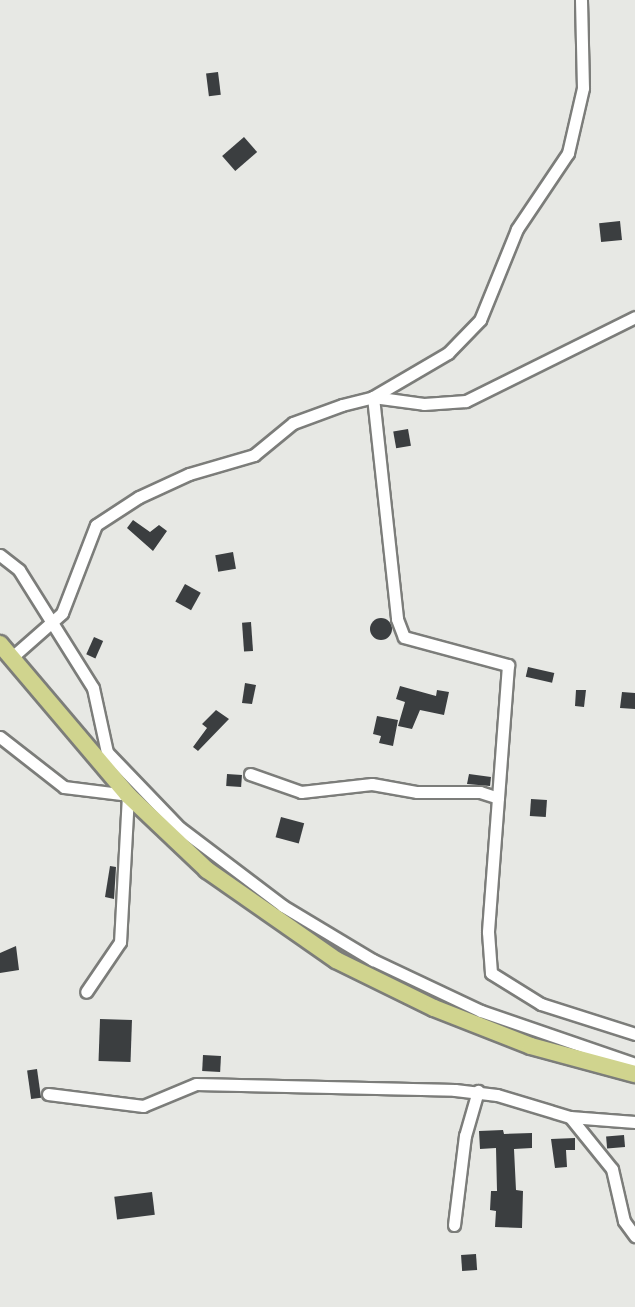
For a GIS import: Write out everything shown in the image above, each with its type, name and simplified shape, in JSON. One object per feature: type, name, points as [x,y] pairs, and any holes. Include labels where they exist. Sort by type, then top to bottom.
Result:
[{"type":"main road","points":[[0,644],[128,795],[207,870],[336,960],[434,1008],[531,1046],[635,1074]]},
{"type":"street","points":[[11,658],[52,623],[67,603],[91,536],[104,518],[164,484],[254,455],[293,423],[373,397],[448,353],[480,320],[517,229],[568,153],[583,88],[581,0]]},
{"type":"street","points":[[373,397],[424,404],[466,401],[635,317]]},
{"type":"street","points":[[373,397],[397,619],[404,637],[508,665],[488,932],[491,973],[541,1004],[635,1034]]},
{"type":"street","points":[[0,555],[19,570],[93,688],[107,752],[139,789],[211,853],[283,906],[406,976],[481,1011],[635,1064]]},
{"type":"street","points":[[0,737],[64,787],[128,795],[120,942],[86,992]]},
{"type":"street","points":[[250,774],[301,792],[372,784],[498,798]]},
{"type":"street","points":[[48,1094],[143,1106],[196,1084],[478,1091],[570,1117],[635,1122]]},
{"type":"street","points":[[454,1225],[465,1136],[478,1091]]},
{"type":"street","points":[[570,1117],[612,1169],[624,1221],[635,1236]]},
{"type":"building","points":[[218,72],[221,95],[209,96],[206,73]]},
{"type":"building","points":[[244,137],[257,152],[235,171],[222,156]]},
{"type":"building","points":[[620,221],[622,240],[601,242],[599,223]]},
{"type":"building","points":[[408,429],[411,446],[396,448],[393,432]]},
{"type":"building","points":[[133,520],[150,532],[159,525],[167,531],[153,551],[127,528]]},
{"type":"building","points":[[233,552],[236,569],[218,572],[215,555]]},
{"type":"building","points":[[185,584],[201,593],[191,610],[175,601]]},
{"type":"building","points":[[381,618],[389,621],[392,629],[389,637],[381,640],[373,637],[370,629],[373,621]]},
{"type":"building","points":[[251,622],[253,651],[244,652],[242,623]]},
{"type":"building","points":[[94,637],[103,641],[95,658],[86,654]]},
{"type":"building","points":[[528,667],[554,673],[552,683],[526,677]]},
{"type":"building","points":[[245,683],[256,685],[252,704],[242,703]]},
{"type":"building","points":[[400,686],[436,696],[437,690],[449,692],[444,715],[420,710],[412,729],[398,726],[405,702],[396,699]]},
{"type":"building","points":[[576,690],[586,690],[584,707],[575,706]]},
{"type":"building","points":[[622,692],[635,693],[635,709],[620,708]]},
{"type":"building","points":[[216,710],[229,719],[198,751],[193,747],[207,728],[202,724]]},
{"type":"building","points":[[377,716],[398,720],[393,746],[379,743],[381,736],[373,734]]},
{"type":"building","points":[[227,774],[242,775],[241,787],[226,786]]},
{"type":"building","points":[[469,774],[491,777],[490,786],[467,784]]},
{"type":"building","points":[[531,799],[547,800],[546,817],[530,816]]},
{"type":"building","points":[[281,817],[304,823],[299,843],[276,837]]},
{"type":"building","points":[[110,866],[116,867],[114,899],[105,897]]},
{"type":"building","points":[[16,946],[19,970],[0,973],[0,953]]},
{"type":"building","points":[[100,1019],[132,1020],[131,1062],[99,1061]]},
{"type":"building","points":[[203,1055],[221,1056],[220,1072],[202,1071]]},
{"type":"building","points":[[37,1069],[41,1098],[31,1099],[27,1070]]},
{"type":"building","points":[[503,1130],[504,1134],[532,1133],[532,1148],[514,1149],[516,1190],[523,1191],[522,1228],[495,1227],[496,1211],[490,1210],[491,1191],[497,1191],[496,1148],[480,1149],[479,1131]]},
{"type":"building","points":[[624,1135],[625,1147],[607,1149],[606,1137]]},
{"type":"building","points":[[575,1138],[575,1150],[566,1150],[567,1167],[555,1168],[551,1139]]},
{"type":"building","points":[[152,1192],[155,1215],[117,1219],[114,1197]]},
{"type":"building","points":[[476,1254],[477,1270],[462,1271],[461,1255]]}]
